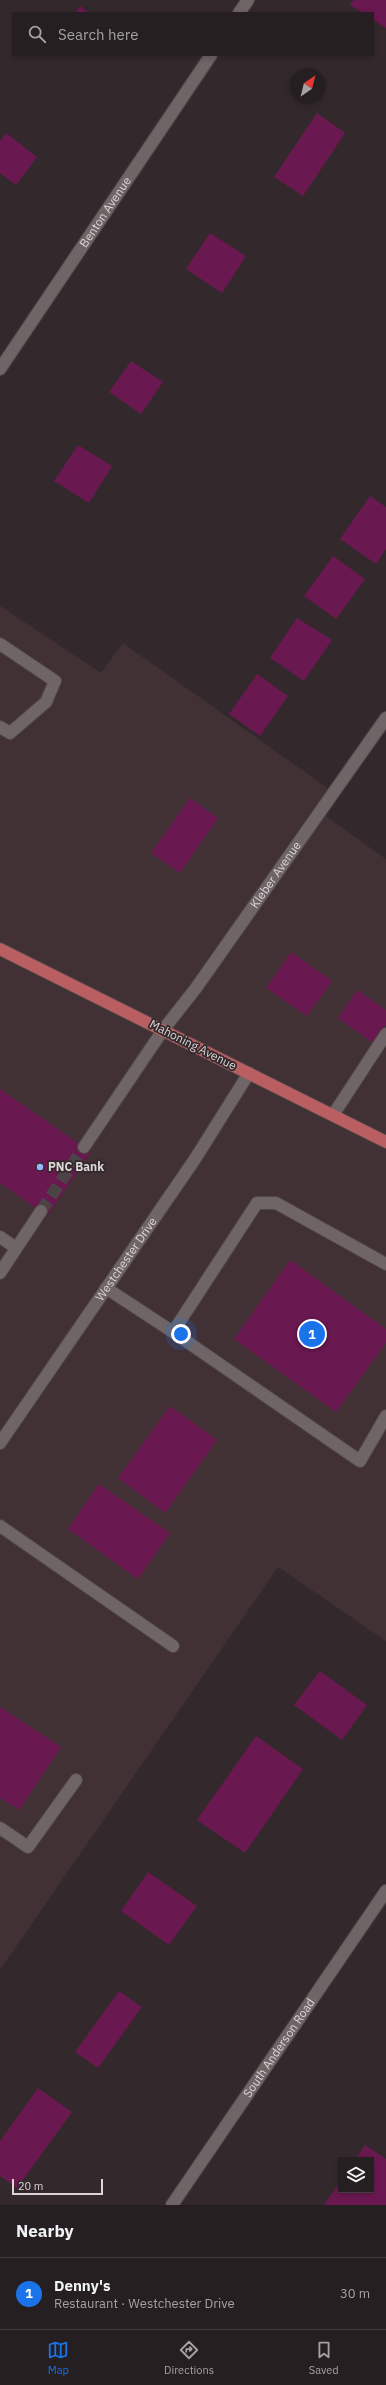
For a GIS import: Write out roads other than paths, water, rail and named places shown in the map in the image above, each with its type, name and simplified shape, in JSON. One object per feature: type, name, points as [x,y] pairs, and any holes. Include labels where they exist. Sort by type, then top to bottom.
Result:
[{"type":"main road","name":"Mahoning Avenue","points":[[0,949],[386,1142]]},
{"type":"street","points":[[240,12],[248,0]]},
{"type":"street","name":"Benton Avenue","points":[[0,369],[210,56]]},
{"type":"street","points":[[0,644],[55,681],[46,702],[10,733],[0,726]]},
{"type":"street","name":"Kleber Avenue","points":[[84,1147],[163,1030],[196,988],[386,718]]},
{"type":"street","points":[[333,1115],[386,1034]]},
{"type":"street","name":"Westchester Drive","points":[[2,1437],[195,1159],[249,1073]]},
{"type":"street","points":[[173,1332],[258,1203],[276,1203],[386,1264]]},
{"type":"street","points":[[0,1273],[41,1211]]},
{"type":"street","points":[[0,1237],[16,1248]]},
{"type":"street","points":[[106,1288],[173,1332],[360,1462],[386,1416]]},
{"type":"street","points":[[0,1526],[173,1646]]},
{"type":"street","points":[[0,1828],[28,1847],[76,1780]]},
{"type":"street","name":"South Anderson Road","points":[[172,2205],[386,1891]]},
{"type":"tunnel","points":[[41,1211],[84,1147]]},
{"type":"place","name":"PNC Bank","points":[[40,1167]]},
{"type":"place","name":"Denny's","points":[[312,1334]]}]
